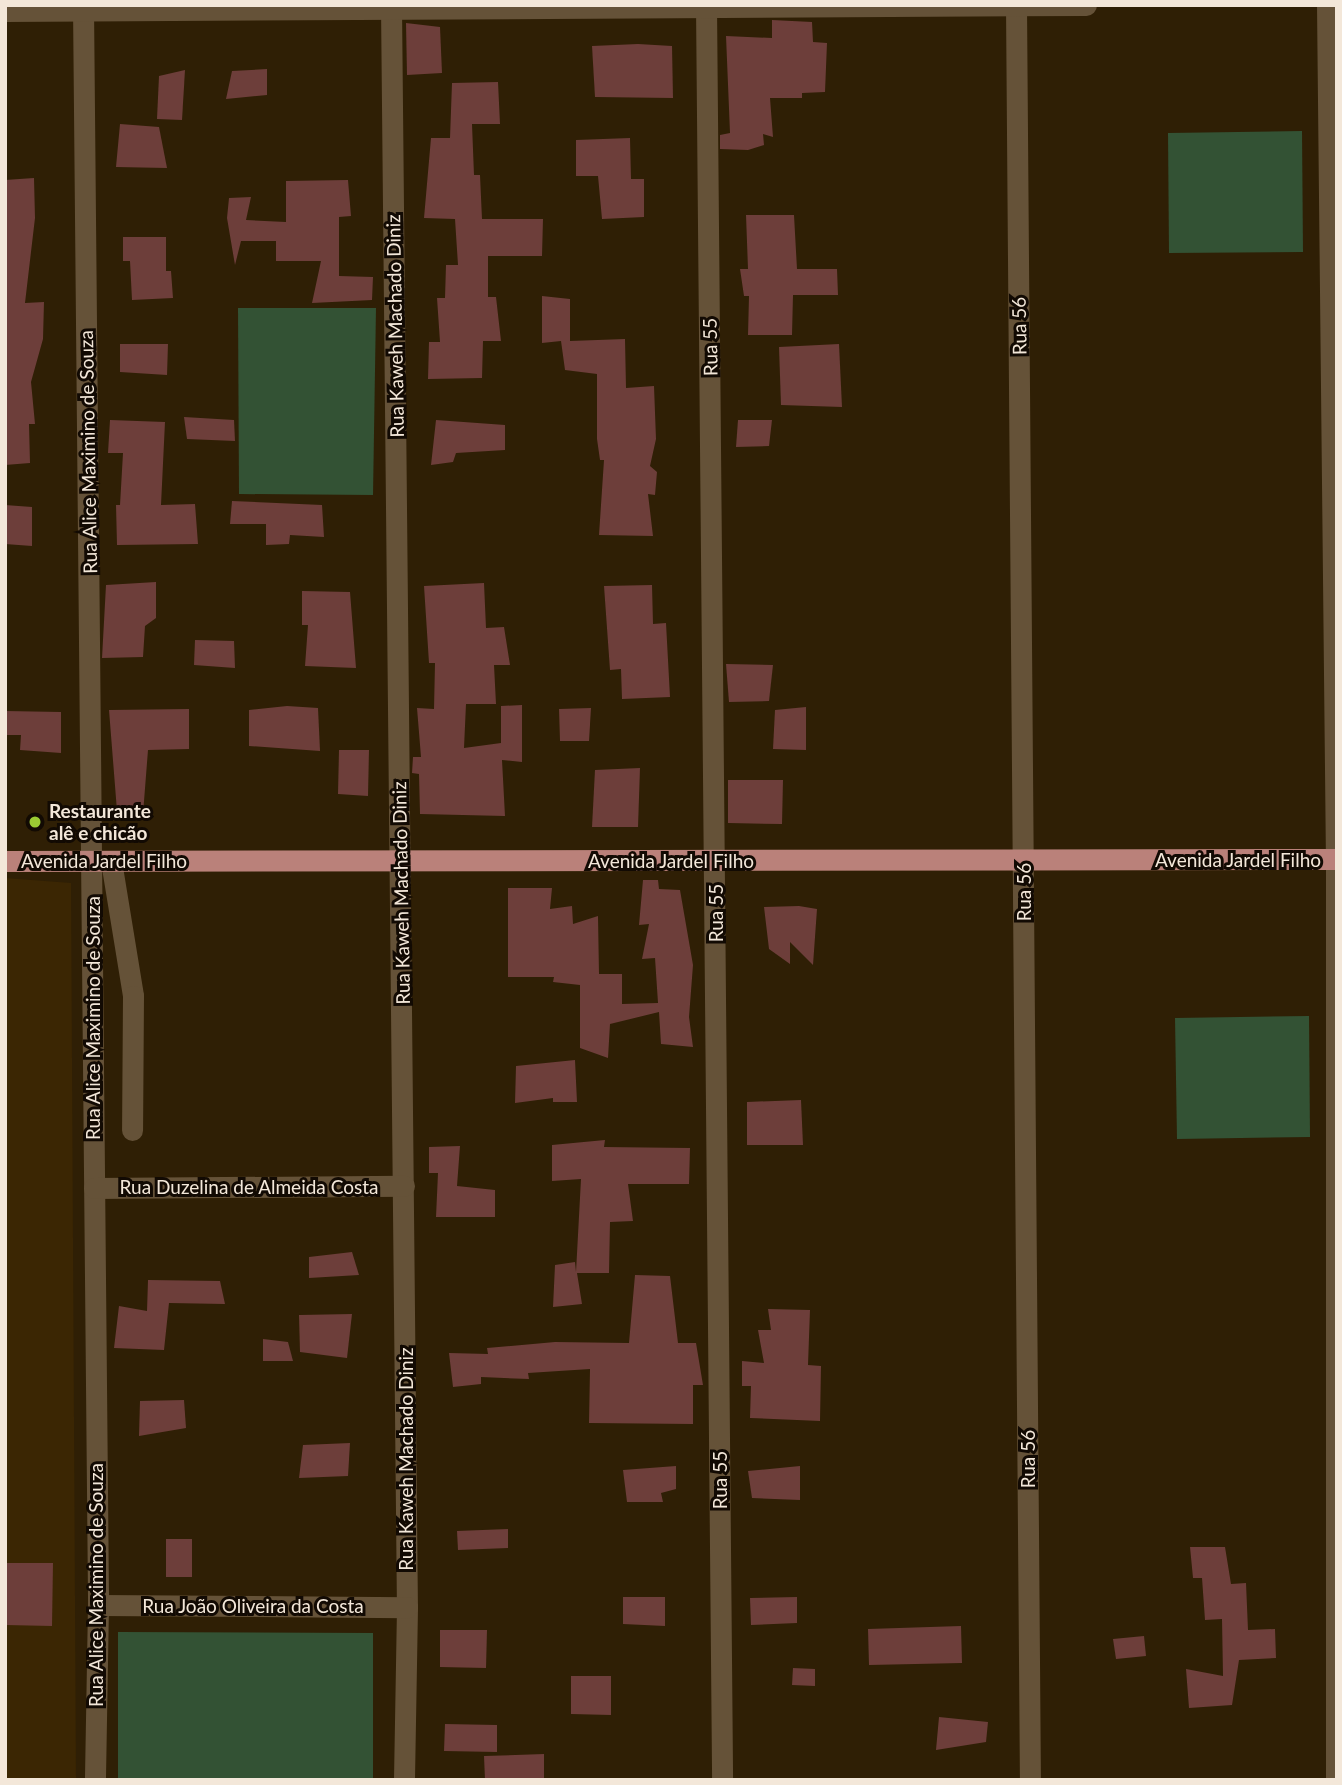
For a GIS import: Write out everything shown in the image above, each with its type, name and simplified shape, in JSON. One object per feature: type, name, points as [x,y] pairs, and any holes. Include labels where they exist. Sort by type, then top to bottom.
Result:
[{"type":"main road","name":"Avenida Jardel Filho","points":[[5,861],[401,858],[715,861],[1336,859]]},
{"type":"street","name":"Rua 56","points":[[1016,5],[1030,1780]]},
{"type":"street","points":[[5,11],[83,8],[1086,5]]},
{"type":"street","points":[[1327,5],[1336,859],[1336,1780]]},
{"type":"street","name":"Rua 55","points":[[706,6],[722,1780]]},
{"type":"street","name":"Rua Kaweh Machado Diniz","points":[[391,7],[404,1186],[407,1607],[404,1780]]},
{"type":"street","name":"Rua Alice Maximino de Souza","points":[[83,8],[101,861],[93,1188],[98,1605],[95,1780]]},
{"type":"street","points":[[101,861],[133,996],[132,1129]]},
{"type":"street","name":"Rua Duzelina de Almeida Costa","points":[[93,1188],[404,1186]]},
{"type":"street","name":"Rua João Oliveira da Costa","points":[[98,1605],[407,1607]]},
{"type":"shaded area","points":[[5,878],[71,883],[76,1780],[5,1780]]},
{"type":"green space","points":[[1302,131],[1303,252],[1169,253],[1168,133]]},
{"type":"green space","points":[[238,308],[376,308],[373,495],[239,494]]},
{"type":"green space","points":[[1309,1016],[1310,1137],[1177,1139],[1175,1018]]},
{"type":"green space","points":[[118,1632],[373,1633],[373,1780],[118,1780]]},
{"type":"building","points":[[772,20],[812,22],[813,42],[827,43],[825,92],[802,93],[802,98],[770,98],[773,137],[763,134],[764,145],[748,150],[720,149],[720,135],[730,133],[726,36],[772,38]]},
{"type":"building","points":[[406,23],[440,27],[442,73],[407,75]]},
{"type":"building","points":[[592,46],[672,46],[673,98],[595,97]]},
{"type":"building","points":[[267,69],[267,95],[226,99],[232,71]]},
{"type":"building","points":[[185,70],[182,120],[157,119],[159,76]]},
{"type":"building","points":[[498,82],[500,124],[472,124],[474,175],[480,175],[482,219],[543,219],[542,256],[488,256],[488,297],[496,297],[501,341],[483,341],[482,378],[428,379],[429,342],[440,342],[437,298],[445,298],[446,265],[458,265],[455,219],[424,218],[431,138],[450,138],[452,83]]},
{"type":"building","points":[[120,124],[159,127],[167,168],[116,167]]},
{"type":"building","points":[[630,138],[631,179],[644,179],[644,217],[602,219],[598,176],[576,176],[576,140]]},
{"type":"building","points":[[34,178],[35,218],[25,303],[44,302],[43,339],[31,382],[35,424],[29,424],[30,463],[5,465],[5,180]]},
{"type":"building","points":[[348,180],[351,216],[339,217],[339,276],[373,277],[372,300],[312,303],[321,261],[276,261],[276,241],[241,241],[235,265],[227,218],[229,198],[251,197],[246,220],[286,222],[286,181]]},
{"type":"building","points":[[746,215],[794,215],[797,269],[837,269],[838,295],[793,295],[792,335],[748,335],[749,296],[744,296],[740,269],[748,269]]},
{"type":"building","points":[[123,237],[166,237],[166,271],[171,271],[173,298],[132,300],[130,261],[123,261]]},
{"type":"building","points":[[542,296],[570,299],[570,341],[625,339],[626,388],[654,386],[656,439],[650,466],[657,472],[655,495],[648,494],[653,536],[599,535],[604,460],[600,460],[597,439],[597,374],[565,370],[561,341],[542,343]]},
{"type":"building","points":[[120,344],[168,344],[167,375],[120,372]]},
{"type":"building","points":[[839,344],[842,407],[781,405],[779,347]]},
{"type":"building","points":[[184,417],[234,420],[235,441],[187,439]]},
{"type":"building","points":[[110,420],[165,422],[161,505],[195,504],[198,544],[117,545],[116,505],[120,505],[123,453],[108,453]]},
{"type":"building","points":[[436,420],[505,425],[505,450],[456,453],[453,462],[431,465]]},
{"type":"building","points":[[738,420],[772,420],[769,446],[736,447]]},
{"type":"building","points":[[232,501],[322,505],[324,537],[290,535],[289,544],[266,545],[266,524],[230,524]]},
{"type":"building","points":[[5,505],[32,507],[32,546],[5,544]]},
{"type":"building","points":[[156,582],[156,618],[145,626],[143,657],[102,658],[106,585]]},
{"type":"building","points":[[484,583],[486,628],[504,627],[510,665],[494,665],[496,704],[466,704],[464,748],[501,743],[501,706],[522,705],[522,762],[502,760],[505,816],[420,814],[419,774],[412,773],[413,757],[421,757],[417,708],[434,709],[435,663],[429,663],[424,586]]},
{"type":"building","points":[[652,585],[653,624],[666,623],[670,697],[622,699],[621,669],[610,670],[604,586]]},
{"type":"building","points":[[302,591],[350,592],[356,668],[305,666],[308,625],[302,625]]},
{"type":"building","points":[[195,640],[234,641],[235,668],[194,665]]},
{"type":"building","points":[[726,664],[773,665],[769,701],[729,702]]},
{"type":"building","points":[[287,706],[318,708],[320,751],[249,746],[249,710]]},
{"type":"building","points":[[806,707],[806,750],[773,749],[775,710]]},
{"type":"building","points":[[591,708],[589,741],[560,741],[559,709]]},
{"type":"building","points":[[189,709],[189,749],[148,750],[143,814],[117,811],[109,710]]},
{"type":"building","points":[[5,711],[61,712],[61,753],[20,750],[21,735],[5,735]]},
{"type":"building","points":[[339,750],[369,750],[368,796],[338,794]]},
{"type":"building","points":[[640,768],[638,827],[592,827],[595,770]]},
{"type":"building","points":[[728,780],[783,780],[782,824],[728,823]]},
{"type":"building","points":[[643,880],[658,880],[659,889],[680,890],[693,965],[689,1017],[693,1047],[661,1044],[659,1012],[610,1024],[608,1058],[580,1048],[580,985],[553,982],[554,977],[508,977],[508,888],[552,888],[550,909],[572,906],[573,924],[598,916],[599,974],[622,974],[622,1004],[658,1003],[655,958],[642,959],[649,924],[639,925]]},
{"type":"building","points":[[799,906],[817,909],[813,965],[790,942],[790,964],[769,949],[764,907]]},
{"type":"building","points":[[575,1060],[577,1102],[553,1102],[553,1098],[515,1103],[516,1066]]},
{"type":"building","points":[[801,1100],[803,1145],[747,1145],[747,1102]]},
{"type":"building","points":[[605,1140],[604,1147],[690,1148],[689,1184],[628,1184],[633,1221],[610,1222],[609,1273],[577,1273],[582,1304],[553,1307],[555,1265],[575,1262],[576,1272],[581,1179],[552,1181],[552,1145]]},
{"type":"building","points":[[460,1146],[457,1186],[495,1190],[495,1217],[436,1217],[438,1173],[429,1173],[429,1147]]},
{"type":"building","points":[[352,1252],[359,1275],[309,1278],[309,1257]]},
{"type":"building","points":[[635,1275],[670,1276],[678,1343],[696,1343],[703,1385],[693,1385],[693,1424],[589,1423],[590,1369],[528,1373],[529,1379],[481,1377],[481,1384],[453,1387],[449,1353],[488,1354],[487,1348],[555,1342],[629,1343]]},
{"type":"building","points":[[148,1280],[220,1281],[225,1304],[169,1303],[164,1350],[114,1348],[119,1306],[147,1311]]},
{"type":"building","points":[[768,1309],[810,1310],[808,1365],[821,1366],[820,1421],[750,1418],[751,1386],[742,1386],[742,1361],[764,1363],[758,1330],[771,1330]]},
{"type":"building","points":[[352,1314],[347,1358],[300,1352],[299,1315]]},
{"type":"building","points":[[263,1339],[288,1342],[293,1361],[263,1361]]},
{"type":"building","points":[[184,1400],[186,1428],[139,1436],[140,1401]]},
{"type":"building","points":[[350,1443],[348,1476],[299,1478],[303,1445]]},
{"type":"building","points":[[676,1466],[676,1489],[661,1493],[663,1502],[627,1502],[623,1470]]},
{"type":"building","points":[[800,1466],[800,1500],[752,1498],[748,1471]]},
{"type":"building","points":[[508,1529],[508,1548],[458,1550],[457,1531]]},
{"type":"building","points":[[166,1539],[192,1539],[192,1577],[166,1577]]},
{"type":"building","points":[[1190,1547],[1225,1547],[1231,1584],[1246,1583],[1248,1630],[1275,1629],[1276,1658],[1239,1660],[1232,1705],[1189,1708],[1186,1669],[1223,1676],[1222,1619],[1205,1620],[1202,1578],[1193,1578]]},
{"type":"building","points":[[5,1563],[53,1563],[52,1626],[5,1625]]},
{"type":"building","points":[[623,1597],[665,1597],[665,1626],[623,1624]]},
{"type":"building","points":[[797,1597],[797,1623],[751,1625],[750,1598]]},
{"type":"building","points":[[961,1626],[962,1663],[869,1665],[868,1629]]},
{"type":"building","points":[[440,1630],[487,1630],[486,1668],[440,1667]]},
{"type":"building","points":[[1144,1636],[1146,1656],[1116,1659],[1113,1639]]},
{"type":"building","points":[[793,1668],[815,1669],[815,1686],[792,1685]]},
{"type":"building","points":[[571,1676],[611,1676],[611,1715],[571,1714]]},
{"type":"building","points":[[939,1717],[988,1722],[986,1742],[936,1750]]},
{"type":"building","points":[[445,1724],[497,1725],[497,1752],[444,1751]]},
{"type":"building","points":[[544,1754],[544,1780],[485,1780],[484,1756]]},
{"type":"place","name":"Restaurante alê e chicão","points":[[35,822]]}]
